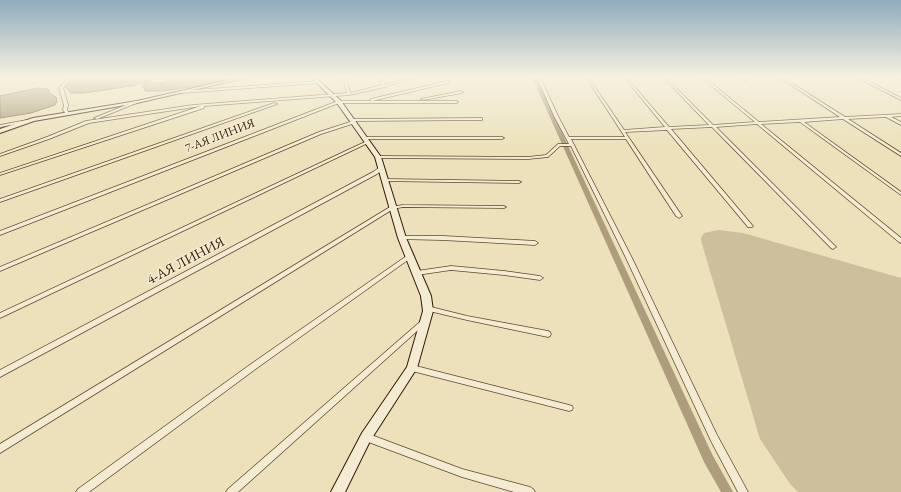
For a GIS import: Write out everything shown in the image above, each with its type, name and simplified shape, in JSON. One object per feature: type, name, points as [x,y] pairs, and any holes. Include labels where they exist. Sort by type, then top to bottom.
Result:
[{"type":"street","points":[[65,100],[66,105],[65,110],[68,114]]},
{"type":"street","points":[[0,126],[146,100]]},
{"type":"street","points":[[87,122],[213,104],[261,100]]},
{"type":"street","points":[[364,102],[372,100]]},
{"type":"street","points":[[408,102],[419,100]]},
{"type":"street","points":[[549,100],[570,145],[629,258],[714,438],[743,492]]},
{"type":"street","points":[[602,100],[679,216]]},
{"type":"street","points":[[644,100],[750,226]]},
{"type":"street","points":[[687,100],[833,247]]},
{"type":"street","points":[[729,100],[901,241]]},
{"type":"street","points":[[816,100],[901,155]]},
{"type":"street","points":[[0,155],[52,137],[137,102]]},
{"type":"street","points":[[338,492],[366,437],[412,368],[426,320],[427,308],[426,296],[402,238],[378,157],[339,102]]},
{"type":"street","name":"7-АЯ ЛИНИЯ","points":[[0,233],[339,102],[456,102]]},
{"type":"street","points":[[0,174],[213,104]]},
{"type":"street","points":[[0,201],[275,104]]},
{"type":"street","points":[[622,131],[901,115]]},
{"type":"street","points":[[887,116],[901,124]]},
{"type":"street","points":[[0,270],[320,133],[353,121],[481,119]]},
{"type":"street","points":[[0,131],[33,120]]},
{"type":"street","points":[[801,121],[901,194]]},
{"type":"street","points":[[0,316],[367,140],[502,138]]},
{"type":"street","points":[[568,138],[626,138]]},
{"type":"street","points":[[378,157],[528,158],[546,156],[559,145],[570,145]]},
{"type":"street","name":"4-АЯ ЛИНИЯ","points":[[0,374],[382,168]]},
{"type":"street","points":[[385,180],[519,182]]},
{"type":"street","points":[[0,449],[392,208],[403,206],[504,207]]},
{"type":"street","points":[[402,238],[444,238],[536,243]]},
{"type":"street","points":[[81,492],[254,366],[410,256]]},
{"type":"street","points":[[417,272],[451,268],[540,278]]},
{"type":"street","points":[[427,308],[467,318],[548,334]]},
{"type":"street","points":[[232,492],[426,320]]},
{"type":"street","points":[[412,368],[568,408]]},
{"type":"street","points":[[366,437],[462,473],[530,492]]},
{"type":"street","points":[[332,492],[345,478]]},
{"type":"shaded area","points":[[0,100],[57,100],[55,105],[31,113],[0,118]]},
{"type":"shaded area","points":[[719,230],[743,233],[901,278],[901,492],[798,492],[790,484],[760,439],[702,244],[701,238],[704,233]]},
{"type":"waterway","points":[[544,100],[708,458],[727,492]]}]
